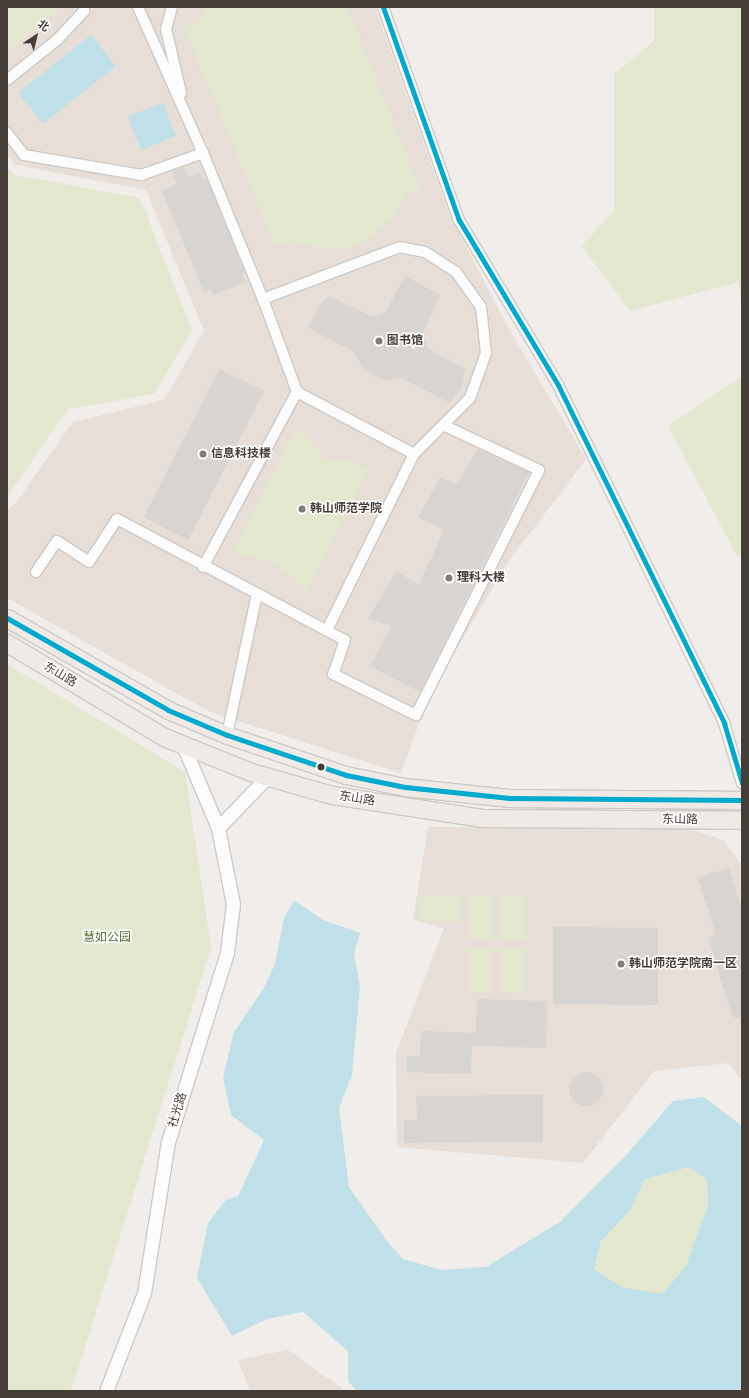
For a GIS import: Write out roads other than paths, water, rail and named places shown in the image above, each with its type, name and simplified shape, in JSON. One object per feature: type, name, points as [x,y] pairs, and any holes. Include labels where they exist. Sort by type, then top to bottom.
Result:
[{"type":"main road","name":"东山路","points":[[7,618],[168,710],[227,735],[346,775],[405,787],[509,798],[598,797],[742,800]]},
{"type":"main road","name":"东山路","points":[[7,643],[164,737],[267,777],[332,795],[482,818],[742,820]]},
{"type":"street","points":[[7,80],[57,40],[84,11],[84,7]]},
{"type":"street","points":[[138,7],[263,298],[297,392],[414,454]]},
{"type":"street","points":[[172,7],[166,29],[187,119]]},
{"type":"street","points":[[383,7],[459,220],[558,385],[724,723],[742,783]]},
{"type":"street","points":[[7,133],[24,155],[141,175],[202,153]]},
{"type":"street","points":[[263,298],[400,247],[425,252],[456,272],[481,307],[486,353],[470,398],[414,454],[327,630]]},
{"type":"street","points":[[203,567],[297,392]]},
{"type":"street","points":[[36,572],[57,542],[89,562],[117,520],[203,567],[345,640],[333,674],[416,715],[540,470],[444,425]]},
{"type":"street","points":[[227,735],[257,594]]},
{"type":"street","name":"社光路","points":[[106,1391],[144,1293],[168,1142],[227,952],[233,904],[218,828],[183,745]]},
{"type":"street","points":[[218,828],[267,777]]},
{"type":"water","points":[[91,35],[116,66],[43,124],[18,93]]},
{"type":"water","points":[[163,103],[176,136],[141,150],[128,116]]},
{"type":"water","points":[[294,900],[323,920],[360,933],[354,954],[360,987],[352,1075],[339,1108],[349,1187],[387,1241],[403,1259],[441,1270],[486,1267],[561,1221],[628,1153],[673,1101],[704,1097],[742,1126],[742,1391],[358,1391],[348,1382],[348,1351],[303,1312],[267,1319],[232,1336],[197,1278],[208,1223],[226,1200],[238,1196],[264,1140],[231,1115],[223,1077],[234,1032],[264,988],[275,964],[284,918]],"holes":[[[689,1167],[707,1180],[708,1204],[686,1266],[662,1294],[622,1287],[594,1269],[601,1241],[630,1211],[645,1179]]]},
{"type":"place","name":"图书馆","points":[[379,341]]},
{"type":"place","name":"信息科技楼","points":[[203,454]]},
{"type":"place","name":"韩山师范学院","points":[[302,509]]},
{"type":"place","name":"理科大楼","points":[[449,578]]},
{"type":"place","name":"韩山师范学院南一区","points":[[621,964]]},
{"type":"park label","name":"慧如公园","points":[[107,938]]}]
